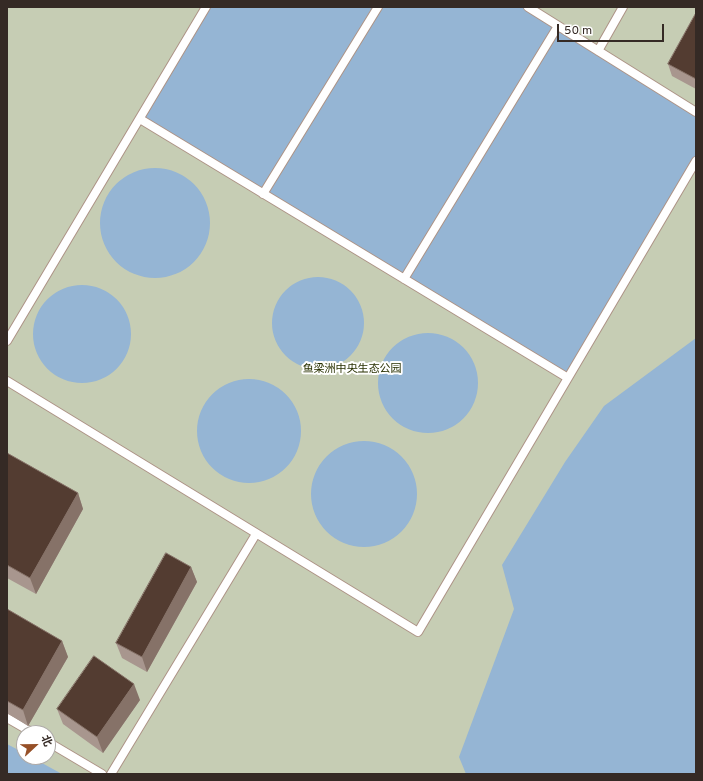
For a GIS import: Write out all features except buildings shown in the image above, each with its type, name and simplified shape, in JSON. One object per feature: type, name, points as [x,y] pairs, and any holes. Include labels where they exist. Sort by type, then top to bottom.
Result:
[{"type":"lane","points":[[7,341],[206,7]]},
{"type":"lane","points":[[264,194],[378,7]]},
{"type":"lane","points":[[528,7],[696,112]]},
{"type":"lane","points":[[598,51],[623,7]]},
{"type":"lane","points":[[404,278],[558,26]]},
{"type":"lane","points":[[140,119],[568,378]]},
{"type":"lane","points":[[7,381],[418,632],[696,162]]},
{"type":"lane","points":[[112,774],[256,534]]},
{"type":"lane","points":[[7,718],[19,725]]},
{"type":"lane","points":[[56,747],[102,774]]},
{"type":"green space","name":"鱼梁洲中央生态公园","points":[[7,7],[696,7],[696,774],[7,774]]},
{"type":"water","points":[[206,7],[528,7],[696,112],[696,161],[568,378],[140,119]]},
{"type":"water","points":[[155,168],[176,172],[186,177],[194,184],[201,192],[206,202],[210,223],[206,244],[201,254],[194,262],[186,269],[176,274],[155,278],[134,274],[124,269],[116,262],[109,254],[104,244],[100,223],[104,202],[109,192],[116,184],[124,177],[134,172]]},
{"type":"water","points":[[318,277],[335,281],[350,291],[360,306],[364,323],[360,340],[350,355],[335,365],[318,369],[301,365],[286,355],[276,340],[272,323],[276,306],[286,291],[301,281]]},
{"type":"water","points":[[82,285],[101,288],[117,299],[128,315],[131,334],[128,353],[117,369],[101,380],[82,383],[63,380],[47,369],[36,353],[33,334],[36,315],[47,299],[63,288]]},
{"type":"water","points":[[428,333],[447,337],[464,347],[474,364],[478,383],[474,402],[464,419],[447,429],[428,433],[409,429],[392,419],[382,402],[378,383],[382,364],[392,347],[409,337]]},
{"type":"water","points":[[696,338],[696,774],[466,774],[459,757],[514,609],[502,565],[565,462],[604,406]]},
{"type":"water","points":[[249,379],[269,383],[278,387],[286,394],[293,402],[297,411],[301,431],[297,451],[293,460],[286,468],[278,475],[269,479],[249,483],[229,479],[220,475],[212,468],[205,460],[201,451],[197,431],[201,411],[205,402],[212,394],[220,387],[229,383]]},
{"type":"water","points":[[364,441],[384,445],[401,457],[413,474],[417,494],[413,514],[401,531],[384,543],[364,547],[344,543],[327,531],[315,514],[311,494],[315,474],[327,457],[344,445]]},
{"type":"water","points":[[7,744],[16,749],[16,765],[46,765],[62,774],[7,774]]}]
